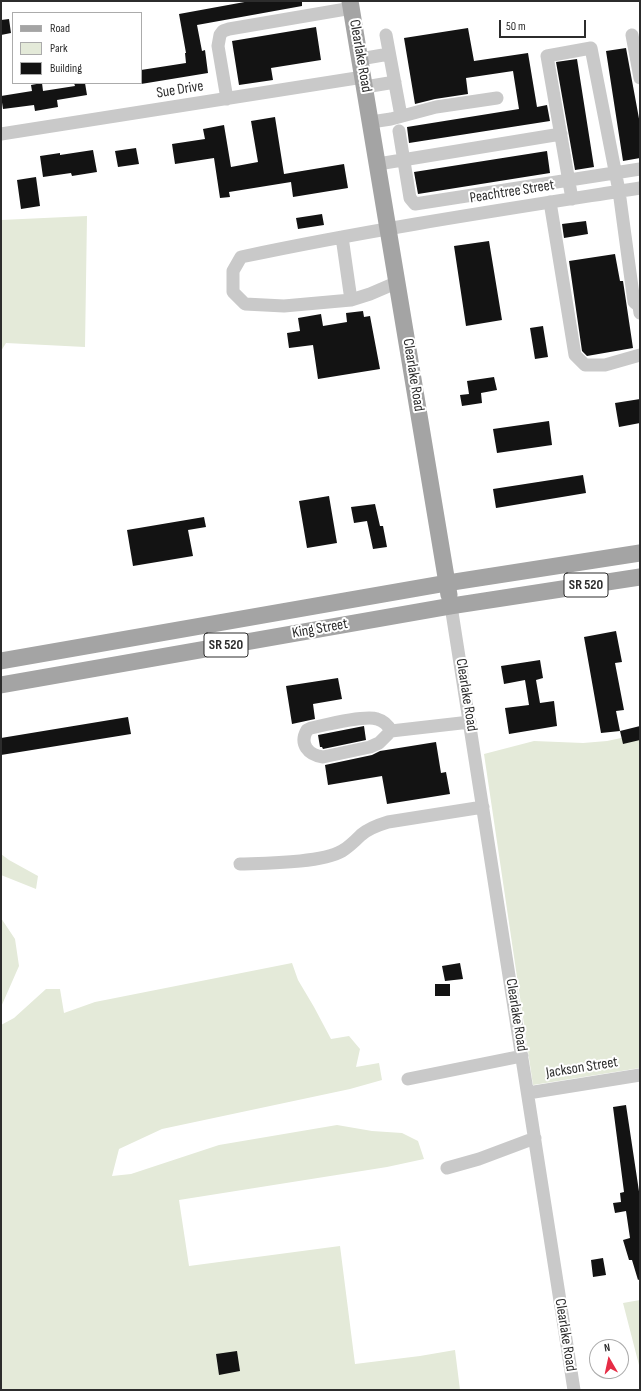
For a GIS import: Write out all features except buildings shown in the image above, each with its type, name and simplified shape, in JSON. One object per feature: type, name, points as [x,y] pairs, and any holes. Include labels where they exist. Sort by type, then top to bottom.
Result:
[{"type":"main road","name":"Clearlake Road","points":[[351,5],[451,606]]},
{"type":"main road","name":"King Street","points":[[1,661],[447,583],[640,554]]},
{"type":"main road","name":"King Street","points":[[1,685],[451,606],[640,577]]},
{"type":"main road","points":[[128,638],[133,661]]},
{"type":"street","points":[[228,99],[218,46],[218,40],[223,31],[351,5]]},
{"type":"street","points":[[632,35],[640,78]]},
{"type":"street","points":[[386,36],[400,116]]},
{"type":"street","points":[[572,199],[547,56],[591,48],[619,191],[634,302],[639,306],[640,313]]},
{"type":"street","points":[[360,59],[390,54]]},
{"type":"street","name":"Sue Drive","points":[[1,134],[228,99],[364,82],[395,82]]},
{"type":"street","points":[[371,122],[391,119],[436,107],[497,98]]},
{"type":"street","points":[[399,131],[410,198],[415,204],[616,174],[640,169]]},
{"type":"street","points":[[378,164],[561,134]]},
{"type":"street","name":"Peachtree Street","points":[[398,282],[351,300],[284,306],[245,304],[234,292],[233,271],[241,257],[389,228],[640,188]]},
{"type":"street","points":[[550,202],[575,355],[585,365],[605,365],[640,355]]},
{"type":"street","points":[[342,237],[351,300]]},
{"type":"street","name":"Clearlake Road","points":[[451,606],[574,1390]]},
{"type":"street","points":[[391,731],[387,724],[379,719],[368,718],[311,728],[307,730],[304,738],[309,752],[315,756],[322,757],[370,747],[379,743],[391,731],[470,722]]},
{"type":"street","points":[[240,864],[312,859],[330,856],[342,852],[366,832],[379,824],[483,807]]},
{"type":"street","points":[[408,1079],[522,1056]]},
{"type":"street","name":"Jackson Street","points":[[528,1093],[640,1075]]},
{"type":"street","points":[[447,1168],[478,1159],[535,1138]]},
{"type":"green space","points":[[87,216],[85,347],[6,343],[1,351],[1,220]]},
{"type":"green space","points":[[640,734],[640,1068],[533,1085],[484,754],[534,741],[583,743],[607,741]]},
{"type":"green space","points":[[1,854],[38,876],[36,889],[1,875]]},
{"type":"green space","points":[[1,918],[15,939],[19,966],[1,1007]]},
{"type":"green space","points":[[292,963],[298,980],[331,1039],[349,1036],[360,1049],[356,1067],[379,1063],[382,1080],[350,1089],[162,1129],[119,1149],[112,1176],[131,1174],[219,1145],[337,1125],[372,1131],[402,1133],[418,1141],[424,1159],[387,1167],[179,1200],[189,1266],[340,1246],[355,1364],[455,1350],[460,1390],[1,1390],[1,1025],[14,1018],[46,989],[60,989],[64,1013],[95,1002]]},
{"type":"green space","points":[[640,1300],[640,1369],[623,1303]]}]
